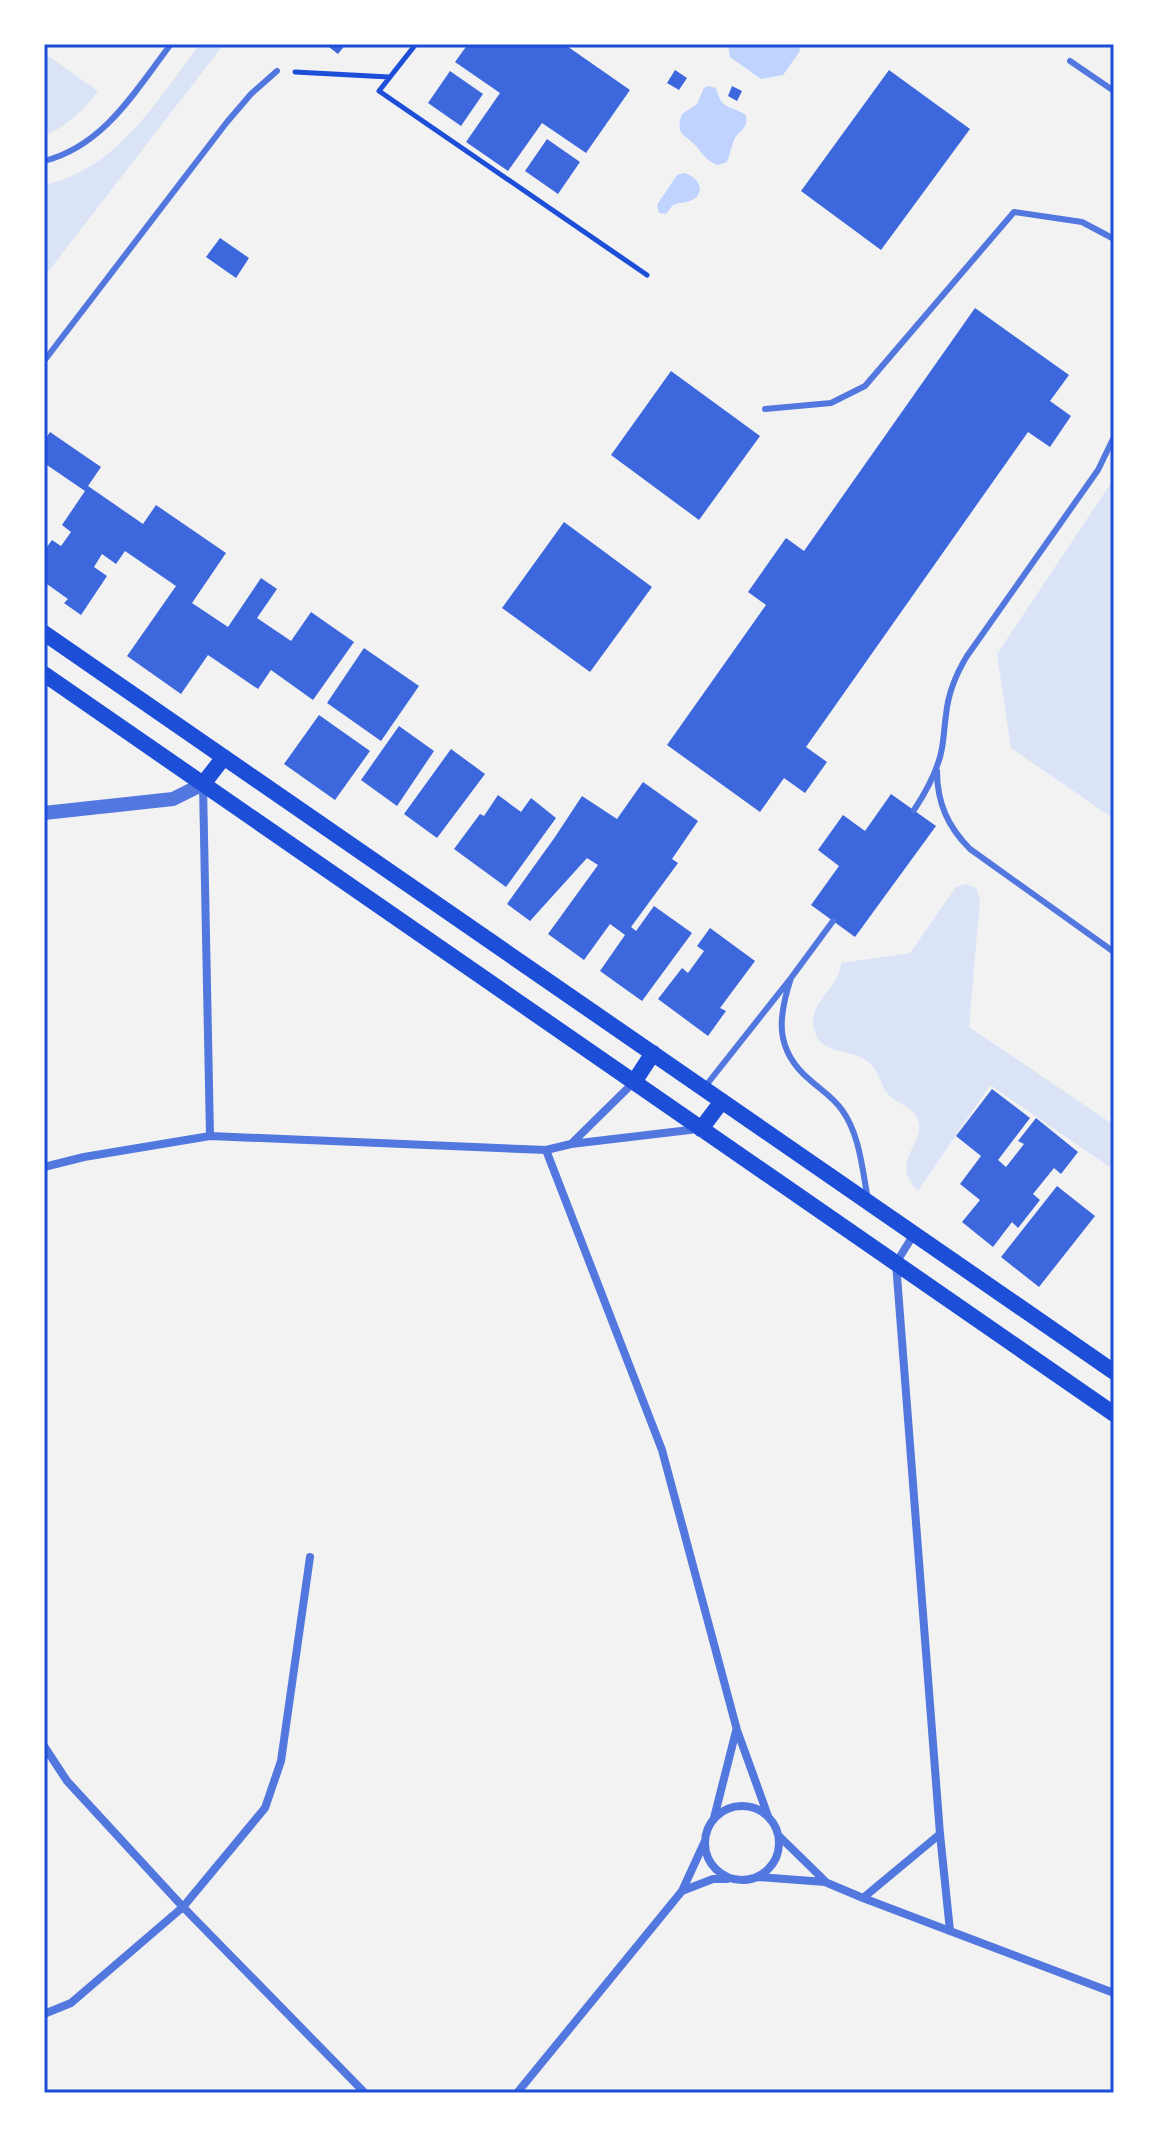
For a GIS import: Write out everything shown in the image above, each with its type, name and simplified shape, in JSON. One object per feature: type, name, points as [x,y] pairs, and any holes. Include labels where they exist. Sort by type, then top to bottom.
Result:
[{"type":"main road","points":[[44,633],[1114,1372]]},
{"type":"main road","points":[[44,674],[1114,1414]]},
{"type":"main road","points":[[203,784],[224,757]]},
{"type":"main road","points":[[634,1082],[653,1053]]},
{"type":"main road","points":[[701,1129],[722,1101]]},
{"type":"street","points":[[44,813],[173,799],[203,784],[210,1136]]},
{"type":"street","points":[[571,1144],[634,1082]]},
{"type":"street","points":[[44,1167],[84,1157],[210,1136],[546,1150],[571,1144],[701,1129]]},
{"type":"street","points":[[546,1150],[662,1450],[737,1730],[768,1816]]},
{"type":"street","points":[[914,1234],[896,1263],[950,1931]]},
{"type":"street","points":[[44,2014],[71,2003],[183,1907],[265,1808],[281,1761],[310,1557]]},
{"type":"street","points":[[517,2093],[682,1891],[714,1818],[737,1730]]},
{"type":"street","points":[[44,1746],[67,1781],[183,1907],[365,2093]]},
{"type":"street","points":[[714,1818],[734,1807],[746,1806],[758,1809],[775,1825],[779,1836],[776,1859],[769,1870],[758,1877]]},
{"type":"street","points":[[863,1898],[940,1834]]},
{"type":"street","points":[[779,1836],[825,1882]]},
{"type":"street","points":[[705,1841],[706,1854],[712,1866],[733,1880]]},
{"type":"street","points":[[682,1891],[713,1879],[746,1880],[758,1877],[825,1882],[1114,1993]]},
{"type":"lane","points":[[44,161],[77,148],[96,135],[114,118],[171,44]]},
{"type":"lane","points":[[1070,61],[1114,91]]},
{"type":"lane","points":[[44,361],[227,122],[251,94],[277,71]]},
{"type":"lane","points":[[765,409],[831,403],[865,386],[1014,212],[1082,222],[1114,239]]},
{"type":"lane","points":[[914,810],[937,767],[945,735],[950,692],[957,673],[1098,470],[1114,437]]},
{"type":"lane","points":[[937,767],[941,804],[948,822],[964,843],[1114,952]]},
{"type":"lane","points":[[704,1088],[833,921]]},
{"type":"lane","points":[[791,978],[781,1015],[782,1033],[788,1051],[796,1066],[832,1097],[848,1119],[854,1131],[868,1202]]},
{"type":"path","points":[[416,44],[379,91],[647,275]]},
{"type":"path","points":[[277,71],[390,77]]},
{"type":"shaded area","points":[[200,44],[224,44],[44,277],[44,185],[70,177],[115,148],[134,130]]},
{"type":"shaded area","points":[[44,53],[98,91],[74,117],[44,136]]},
{"type":"shaded area","points":[[1114,482],[1114,819],[1011,748],[997,654]]},
{"type":"shaded area","points":[[966,884],[976,888],[980,899],[969,1027],[1114,1125],[1114,1170],[990,1085],[918,1191],[909,1179],[907,1168],[919,1131],[913,1112],[888,1094],[876,1071],[864,1059],[828,1047],[817,1037],[813,1019],[815,1011],[835,980],[841,963],[910,953],[956,887]]},
{"type":"water","points":[[728,44],[799,44],[800,51],[783,75],[761,79],[730,57]]},
{"type":"water","points":[[708,86],[716,88],[724,104],[746,115],[745,127],[736,136],[727,162],[718,165],[706,158],[679,127],[682,114],[697,104]]},
{"type":"water","points":[[684,173],[698,183],[698,195],[692,200],[673,205],[666,214],[659,213],[657,205],[677,175]]},
{"type":"building","points":[[325,44],[346,44],[338,54]]},
{"type":"building","points":[[468,44],[564,44],[630,90],[586,153],[542,123],[508,171],[466,142],[500,93],[455,62]]},
{"type":"building","points":[[675,70],[687,78],[679,90],[667,83]]},
{"type":"building","points":[[889,70],[970,129],[881,250],[801,191]]},
{"type":"building","points":[[450,71],[483,94],[461,126],[428,103]]},
{"type":"building","points":[[732,86],[742,91],[737,101],[728,96]]},
{"type":"building","points":[[547,139],[580,162],[558,194],[525,171]]},
{"type":"building","points":[[220,238],[249,258],[236,278],[206,257]]},
{"type":"building","points":[[975,308],[1069,375],[1050,401],[1071,416],[1050,447],[1028,432],[806,747],[827,762],[805,793],[784,778],[760,812],[667,745],[766,605],[748,592],[786,538],[804,551]]},
{"type":"building","points":[[671,371],[760,436],[699,520],[611,455]]},
{"type":"building","points":[[50,432],[101,467],[88,486],[143,524],[156,505],[226,553],[192,603],[228,627],[261,578],[277,589],[257,618],[291,641],[311,612],[354,642],[313,700],[271,670],[258,689],[208,655],[181,694],[127,656],[176,586],[125,551],[116,564],[102,554],[94,567],[107,576],[81,615],[64,603],[68,599],[44,582],[44,551],[52,540],[61,546],[71,532],[62,525],[85,491],[44,463],[44,441]]},
{"type":"building","points":[[564,522],[652,587],[590,672],[502,608]]},
{"type":"building","points":[[364,648],[419,686],[381,741],[327,703]]},
{"type":"building","points":[[319,715],[370,751],[335,800],[284,764]]},
{"type":"building","points":[[399,726],[434,751],[397,806],[361,780]]},
{"type":"building","points":[[451,749],[485,774],[437,838],[404,814]]},
{"type":"building","points":[[643,782],[698,821],[672,859],[678,863],[631,927],[636,931],[654,906],[692,933],[642,1001],[600,971],[625,935],[610,924],[584,960],[548,934],[598,865],[587,858],[530,921],[507,904],[582,796],[617,819]]},
{"type":"building","points":[[891,794],[936,826],[855,937],[811,905],[839,866],[818,850],[843,815],[865,831]]},
{"type":"building","points":[[498,795],[521,812],[531,798],[556,818],[506,887],[454,849],[480,814],[484,816]]},
{"type":"building","points":[[710,928],[755,961],[720,1008],[726,1011],[708,1036],[658,999],[682,968],[688,973],[704,951],[697,946]]},
{"type":"building","points":[[992,1089],[1030,1118],[998,1160],[1006,1167],[1024,1144],[1018,1141],[1036,1118],[1078,1152],[1061,1174],[1054,1168],[1033,1194],[1040,1200],[1018,1228],[1012,1222],[993,1247],[962,1222],[980,1200],[960,1184],[981,1156],[956,1136]]},
{"type":"building","points":[[1057,1186],[1095,1216],[1039,1287],[1001,1257]]}]
